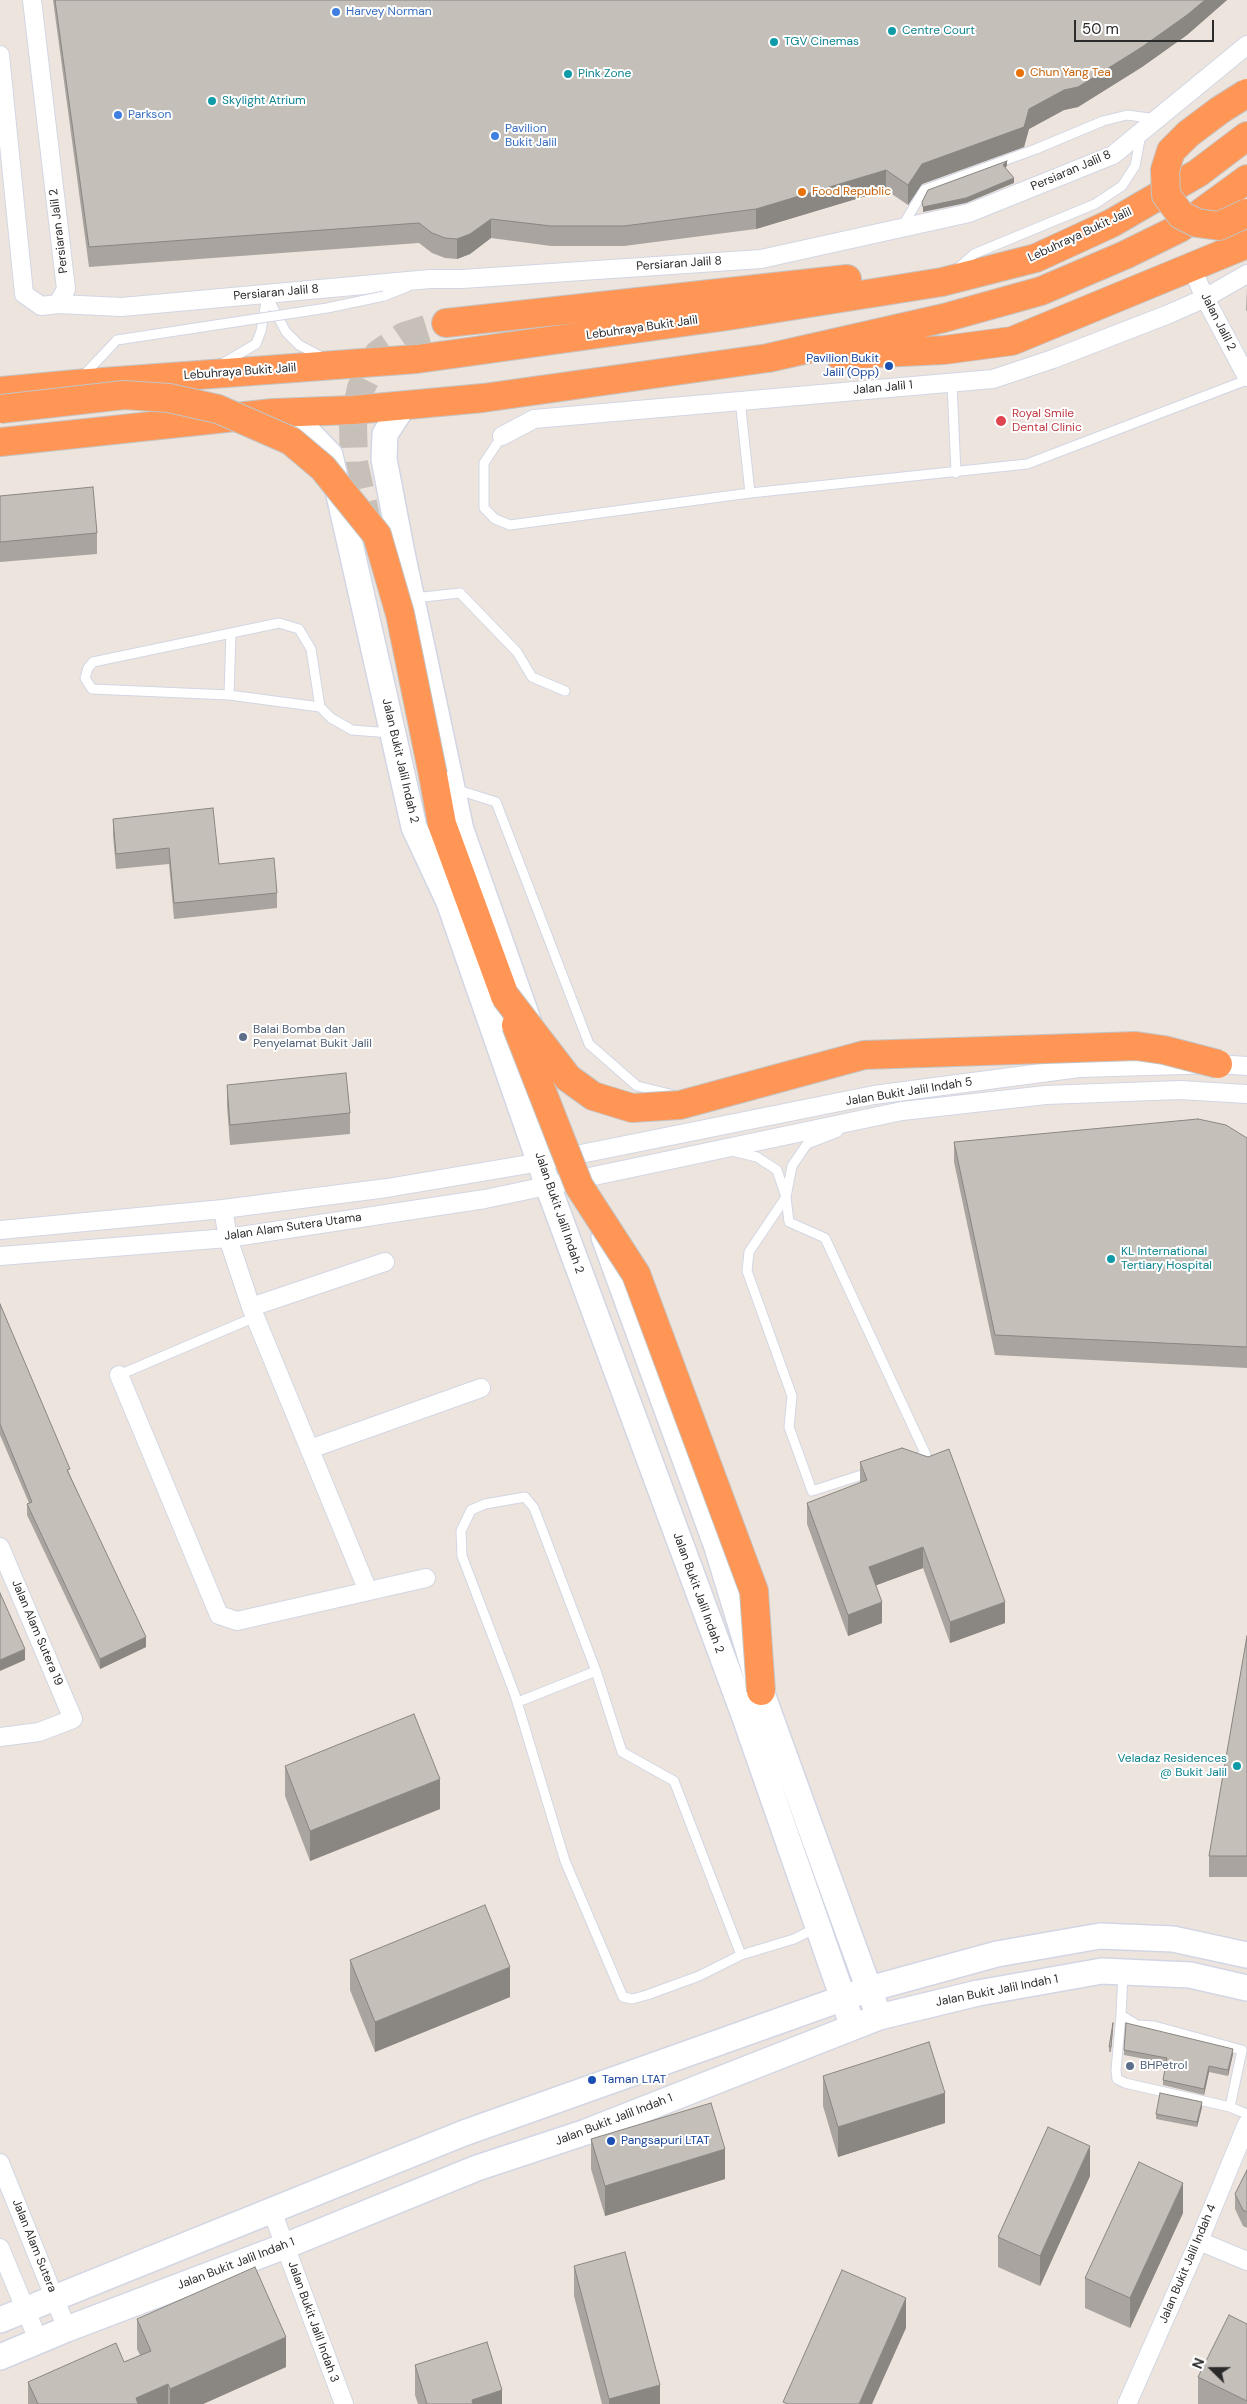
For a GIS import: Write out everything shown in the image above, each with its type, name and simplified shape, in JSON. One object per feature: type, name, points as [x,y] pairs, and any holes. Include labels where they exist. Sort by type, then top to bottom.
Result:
[{"type":"highway","points":[[1247,93],[1188,134],[1171,151],[1165,170],[1166,195],[1181,216],[1197,223],[1219,226],[1247,213]]},
{"type":"highway","name":"Lebuhraya Bukit Jalil","points":[[0,392],[76,384],[417,359],[675,324],[942,282],[1036,258],[1112,223],[1198,172],[1247,136]]},
{"type":"highway","points":[[0,442],[273,413],[483,398],[768,358],[944,318],[1041,291],[1180,228],[1247,179]]},
{"type":"highway","points":[[768,358],[944,350],[1012,341],[1247,244]]},
{"type":"highway","points":[[446,324],[775,288],[896,272],[942,282]]},
{"type":"highway","points":[[0,409],[124,395],[170,398],[218,408],[291,441],[323,468],[377,535],[400,614],[442,824],[505,996],[579,1186],[636,1274],[754,1591],[761,1691]]},
{"type":"highway","points":[[505,996],[568,1078],[593,1096],[632,1108],[680,1106],[864,1055],[1136,1046],[1164,1050],[1218,1064]]},
{"type":"street","name":"Persiaran Jalil 2","points":[[32,0],[66,289],[58,304]]},
{"type":"street","name":"Persiaran Jalil 8","points":[[58,304],[122,307],[430,279],[462,279],[761,259],[969,213],[1112,155],[1247,45]]},
{"type":"street","points":[[0,55],[24,294],[41,306],[58,304]]},
{"type":"street","name":"Jalan Jalil 2","points":[[1191,266],[1205,298],[1247,379]]},
{"type":"street","name":"Jalan Jalil 1","points":[[502,436],[534,419],[994,379],[1053,359],[1205,298],[1247,274]]},
{"type":"street","points":[[404,405],[385,434],[384,459],[461,830],[575,1154],[717,1547],[761,1691],[879,2017]]},
{"type":"street","name":"Jalan Bukit Jalil Indah 2","points":[[273,413],[304,428],[330,455],[414,827],[449,902],[548,1186],[744,1715],[853,2027]]},
{"type":"street","name":"Jalan Bukit Jalil Indah 5","points":[[541,1162],[874,1095],[1080,1068],[1218,1064],[1247,1066]]},
{"type":"street","name":"Jalan Bukit Jalil Indah 5","points":[[584,1179],[902,1111],[1046,1095],[1180,1090],[1247,1094]]},
{"type":"street","points":[[0,1230],[223,1210],[387,1188],[541,1162]]},
{"type":"street","name":"Jalan Alam Sutera Utama","points":[[0,1256],[228,1238],[485,1199],[584,1179]]},
{"type":"street","points":[[294,1199],[296,1227]]},
{"type":"street","points":[[223,1210],[228,1238],[253,1312],[368,1591]]},
{"type":"street","points":[[253,1312],[385,1262]]},
{"type":"street","points":[[118,1375],[219,1615],[237,1622],[426,1578]]},
{"type":"street","points":[[310,1449],[481,1388]]},
{"type":"street","name":"Jalan Alam Sutera 19","points":[[0,1547],[73,1719],[39,1732],[0,1737]]},
{"type":"street","points":[[0,2320],[464,2133],[843,1999],[869,1988],[996,1954],[1100,1936],[1173,1939],[1247,1956]]},
{"type":"street","name":"Jalan Bukit Jalil Indah 1","points":[[0,2357],[67,2329],[285,2246],[477,2168],[586,2132],[879,2017],[978,1993],[1102,1971],[1123,1970],[1190,1975],[1247,1988]]},
{"type":"street","name":"Jalan Bukit Jalil Indah 4","points":[[1127,2404],[1243,2145],[1247,2124]]},
{"type":"street","points":[[464,2133],[477,2168]]},
{"type":"street","name":"Jalan Alam Sutera","points":[[0,2163],[67,2329]]},
{"type":"street","name":"Jalan Bukit Jalil Indah 3","points":[[272,2211],[344,2404]]},
{"type":"street","points":[[1199,2241],[1247,2261]]},
{"type":"street","points":[[0,2248],[38,2342]]},
{"type":"lane","points":[[902,228],[924,190],[1036,150],[1103,121],[1127,115],[1158,119]]},
{"type":"lane","points":[[942,282],[974,254],[1095,204],[1122,186],[1135,166],[1141,132]]},
{"type":"lane","points":[[76,384],[117,340],[327,308],[384,296],[430,279]]},
{"type":"lane","points":[[204,374],[256,344],[261,331],[267,296],[286,332],[299,346],[341,366]]},
{"type":"lane","points":[[502,436],[484,463],[484,508],[495,519],[510,525],[750,493],[1027,464],[1247,379]]},
{"type":"lane","points":[[952,384],[956,472]]},
{"type":"lane","points":[[740,400],[750,493]]},
{"type":"lane","points":[[412,599],[460,593],[517,652],[532,677],[565,692]]},
{"type":"lane","points":[[320,707],[229,695],[92,689],[85,678],[88,668],[93,662],[279,623],[299,630],[311,648],[320,707],[331,718],[352,730],[393,734]]},
{"type":"lane","points":[[229,695],[231,633]]},
{"type":"lane","points":[[452,788],[496,802],[589,1044],[637,1086],[675,1095],[685,1093]]},
{"type":"lane","points":[[704,1088],[846,1053]]},
{"type":"lane","points":[[875,1117],[807,1144],[792,1166],[786,1198],[749,1252],[747,1271],[792,1396],[789,1427],[812,1491],[878,1470]]},
{"type":"lane","points":[[724,1149],[757,1157],[776,1170],[786,1198],[789,1222],[825,1238],[926,1455],[907,1461]]},
{"type":"lane","points":[[118,1375],[253,1312]]},
{"type":"lane","points":[[741,1955],[674,1781],[622,1752],[596,1671],[534,1508],[526,1497],[471,1510],[461,1532],[462,1556],[518,1702],[565,1861],[623,1997],[632,1999],[647,1995],[700,1976],[741,1955],[794,1939],[817,1927]]},
{"type":"lane","points":[[518,1702],[596,1671]]},
{"type":"lane","points":[[1123,1970],[1116,2070],[1118,2078],[1125,2083],[1230,2107],[1247,2114]]},
{"type":"lane","points":[[1121,2015],[1137,2025],[1154,2026],[1242,2050],[1230,2107]]},
{"type":"building","name":"Pavilion Bukit Jalil","points":[[55,0],[1205,0],[1142,47],[1078,87],[1064,90],[1029,109],[1024,127],[922,164],[908,185],[886,170],[756,209],[624,226],[551,226],[491,219],[470,234],[457,239],[445,238],[432,233],[419,223],[89,247]]},
{"type":"building","points":[[1007,161],[1003,165],[1014,178],[966,198],[923,207],[922,202],[928,190]]},
{"type":"building","points":[[93,487],[97,533],[0,542],[0,496]]},
{"type":"building","points":[[213,808],[219,864],[274,858],[277,893],[174,903],[169,848],[116,854],[113,819]]},
{"type":"building","points":[[346,1073],[350,1113],[230,1125],[227,1085]]},
{"type":"building","name":"KL International Tertiary Hospital","points":[[1198,1119],[1226,1125],[1247,1138],[1247,1347],[995,1335],[954,1142]]},
{"type":"building","points":[[0,1304],[70,1469],[67,1470],[146,1637],[100,1659],[27,1504],[32,1502],[0,1424]]},
{"type":"building","points":[[902,1448],[928,1457],[949,1449],[1005,1602],[950,1622],[923,1547],[869,1567],[882,1602],[848,1615],[807,1503],[867,1480],[860,1462]]},
{"type":"building","points":[[0,1593],[25,1649],[0,1660]]},
{"type":"building","name":"Veladaz Residences @ Bukit Jalil","points":[[1247,1636],[1247,1856],[1209,1856]]},
{"type":"building","points":[[414,1714],[440,1779],[310,1831],[285,1766]]},
{"type":"building","points":[[485,1905],[510,1967],[375,2022],[350,1960]]},
{"type":"building","points":[[1113,2023],[1111,2047],[1109,2047]]},
{"type":"building","points":[[1126,2023],[1233,2049],[1228,2070],[1209,2066],[1204,2089],[1163,2080],[1167,2058],[1124,2050]]},
{"type":"building","points":[[929,2042],[945,2093],[838,2127],[823,2076]]},
{"type":"building","points":[[1160,2093],[1202,2102],[1197,2122],[1156,2114]]},
{"type":"building","points":[[711,2103],[725,2149],[605,2186],[591,2139]]},
{"type":"building","points":[[1048,2127],[1090,2146],[1040,2256],[998,2237]]},
{"type":"building","points":[[1139,2162],[1183,2183],[1130,2298],[1085,2278]]},
{"type":"building","points":[[1247,2170],[1247,2212],[1243,2210],[1235,2194]]},
{"type":"building","points":[[625,2252],[660,2385],[609,2399],[574,2266]]},
{"type":"building","points":[[255,2267],[286,2337],[170,2389],[168,2384],[136,2398],[138,2404],[38,2404],[28,2382],[116,2343],[124,2362],[151,2351],[137,2319]]},
{"type":"building","points":[[842,2270],[906,2298],[859,2404],[788,2404],[783,2402]]},
{"type":"building","points":[[1229,2315],[1247,2324],[1247,2401],[1198,2377]]},
{"type":"building","points":[[487,2342],[502,2390],[472,2400],[473,2404],[427,2404],[415,2365]]},
{"type":"tunnel","points":[[369,530],[354,463],[353,424],[361,388],[378,354],[404,336],[446,323]]},
{"type":"place","name":"Harvey Norman","points":[[336,12]]},
{"type":"place","name":"Centre Court","points":[[892,31]]},
{"type":"place","name":"TGV Cinemas","points":[[774,42]]},
{"type":"place","name":"Chun Yang Tea","points":[[1020,73]]},
{"type":"place","name":"Pink Zone","points":[[568,74]]},
{"type":"place","name":"Skylight Atrium","points":[[212,101]]},
{"type":"place","name":"Parkson","points":[[118,115]]},
{"type":"place","name":"Pavilion Bukit Jalil","points":[[495,136]]},
{"type":"place","name":"Food Republic","points":[[802,192]]},
{"type":"place","name":"Pavilion Bukit Jalil (Opp)","points":[[889,366]]},
{"type":"place","name":"Royal Smile Dental Clinic","points":[[1001,421]]},
{"type":"place","name":"Balai Bomba dan Penyelamat Bukit Jalil","points":[[243,1037]]},
{"type":"place","name":"KL International Tertiary Hospital","points":[[1111,1259]]},
{"type":"place","name":"Veladaz Residences @ Bukit Jalil","points":[[1237,1766]]},
{"type":"place","name":"BHPetrol","points":[[1130,2066]]},
{"type":"place","name":"Taman LTAT","points":[[592,2080]]},
{"type":"place","name":"Pangsapuri LTAT","points":[[611,2141]]}]
